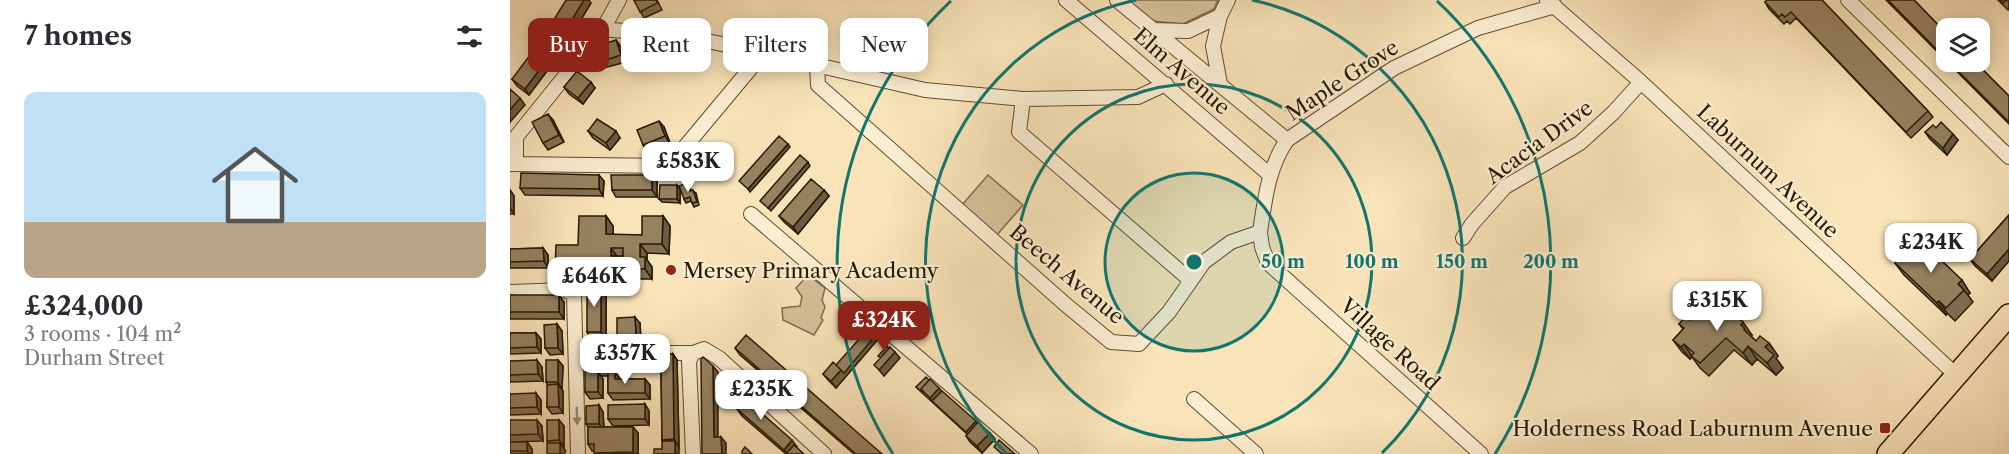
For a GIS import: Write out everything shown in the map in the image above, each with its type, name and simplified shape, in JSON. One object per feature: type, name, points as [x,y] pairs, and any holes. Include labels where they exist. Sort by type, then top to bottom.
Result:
[{"type":"highway","points":[[1888,454],[2009,315]]},
{"type":"street","points":[[609,18],[619,0]]},
{"type":"street","name":"Elm Avenue","points":[[1066,0],[1270,176]]},
{"type":"street","name":"Elm Avenue","points":[[1117,0],[1287,140]]},
{"type":"street","points":[[1220,84],[1213,46],[1220,16],[1228,0]]},
{"type":"street","points":[[1848,0],[2009,157]]},
{"type":"street","name":"Laburnum Avenue","points":[[1551,3],[1641,82],[1957,376]]},
{"type":"street","name":"Maple Grove","points":[[1287,140],[1394,68],[1478,27],[1551,3]]},
{"type":"street","points":[[1152,30],[1188,31],[1220,16]]},
{"type":"street","points":[[609,30],[688,37],[723,44]]},
{"type":"street","points":[[828,68],[925,90],[1023,99],[1138,97],[1166,84]]},
{"type":"street","points":[[568,72],[516,137],[513,164],[669,166],[747,72]]},
{"type":"street","name":"Beech Avenue","points":[[817,72],[818,85],[1111,342],[1139,344],[1168,312],[1204,262],[1231,242],[1260,231]]},
{"type":"street","name":"Acacia Drive","points":[[1463,238],[1472,224],[1505,187],[1580,143],[1613,113],[1641,82]]},
{"type":"street","points":[[1023,99],[1019,132],[1190,280]]},
{"type":"street","points":[[1260,231],[1270,176],[1278,154],[1287,140]]},
{"type":"street","points":[[751,214],[1031,454]]},
{"type":"street","name":"Village Road","points":[[1260,231],[1262,247],[1269,263],[1481,454]]},
{"type":"street","points":[[510,292],[566,290],[574,294],[578,454]]},
{"type":"street","points":[[576,353],[691,357],[704,350],[719,358],[824,454]]},
{"type":"street","points":[[691,357],[693,454]]},
{"type":"street","points":[[1194,399],[1256,454]]},
{"type":"shaded area","points":[[1128,0],[1218,0],[1214,9],[1183,24],[1152,21]]},
{"type":"shaded area","points":[[988,175],[1023,205],[997,235],[962,205]]},
{"type":"shaded area","points":[[808,275],[825,288],[822,300],[825,307],[821,318],[823,320],[814,335],[783,320],[782,308],[800,306],[802,297],[796,288]]},
{"type":"building","points":[[566,0],[584,0],[573,18],[555,18]]},
{"type":"building","points":[[634,0],[656,0],[657,3],[640,12]]},
{"type":"building","points":[[1767,0],[1822,0],[1928,111],[1906,132],[1791,12],[1785,17],[1782,14],[1779,17],[1765,2]]},
{"type":"building","points":[[1888,0],[1914,0],[1936,23],[1936,49]]},
{"type":"building","points":[[616,40],[621,55],[609,59],[609,42]]},
{"type":"building","points":[[528,58],[528,72],[538,72],[525,89],[512,79]]},
{"type":"building","points":[[576,72],[591,82],[578,98],[564,87]]},
{"type":"building","points":[[1959,72],[1985,72],[2009,96],[2009,122]]},
{"type":"building","points":[[510,89],[520,98],[510,110]]},
{"type":"building","points":[[548,114],[559,135],[543,143],[532,122]]},
{"type":"building","points":[[597,119],[616,131],[606,143],[588,131]]},
{"type":"building","points":[[659,121],[665,136],[643,145],[637,130]]},
{"type":"building","points":[[1941,122],[1953,134],[1943,148],[1925,132],[1933,125],[1936,128]]},
{"type":"building","points":[[779,136],[788,144],[748,189],[739,181]]},
{"type":"building","points":[[800,155],[808,162],[768,208],[760,201]]},
{"type":"building","points":[[521,173],[599,175],[599,189],[520,188]]},
{"type":"building","points":[[611,175],[652,175],[652,190],[612,190]]},
{"type":"building","points":[[811,179],[824,190],[793,227],[779,216]]},
{"type":"building","points":[[688,183],[697,202],[692,203],[690,197],[684,199],[679,186]]},
{"type":"building","points":[[660,185],[677,185],[677,199],[659,199]]},
{"type":"building","points":[[2009,215],[2009,249],[1987,274],[1970,259]]},
{"type":"building","points":[[579,216],[606,216],[606,234],[642,235],[642,216],[663,216],[662,244],[640,244],[640,257],[645,257],[645,269],[615,269],[615,276],[597,276],[597,269],[555,269],[556,245],[578,245]],"holes":[[[611,248],[623,248],[623,256],[611,256]]]},
{"type":"building","points":[[1919,239],[1962,280],[1958,284],[1964,290],[1946,308],[1939,301],[1937,303],[1895,263]]},
{"type":"building","points":[[543,248],[544,261],[510,262],[510,249]]},
{"type":"building","points":[[587,285],[601,285],[601,332],[587,332]]},
{"type":"building","points":[[510,295],[559,295],[559,312],[510,312]]},
{"type":"building","points":[[1712,295],[1743,322],[1741,325],[1744,330],[1756,341],[1760,336],[1769,343],[1765,347],[1774,355],[1767,363],[1748,346],[1743,353],[1726,338],[1700,363],[1691,356],[1694,353],[1684,344],[1681,347],[1673,340],[1684,328],[1679,324],[1686,316],[1690,320],[1695,315],[1692,313],[1699,306],[1701,308]]},
{"type":"building","points":[[635,317],[636,335],[617,335],[617,318]]},
{"type":"building","points":[[557,324],[558,348],[545,348],[544,325]]},
{"type":"building","points":[[869,328],[876,335],[844,373],[836,365]]},
{"type":"building","points":[[510,333],[536,333],[537,347],[510,348]]},
{"type":"building","points":[[746,335],[882,454],[856,454],[735,348]]},
{"type":"building","points":[[887,346],[889,348],[880,358],[878,356]]},
{"type":"building","points":[[890,347],[895,352],[879,370],[874,365]]},
{"type":"building","points":[[644,354],[644,362],[614,362],[614,355]]},
{"type":"building","points":[[651,354],[673,354],[674,439],[662,440],[661,368],[657,368],[657,361],[651,361]]},
{"type":"building","points":[[585,355],[598,355],[597,362],[610,362],[610,370],[585,369]]},
{"type":"building","points":[[703,357],[713,366],[714,437],[721,437],[722,454],[702,454],[701,359]]},
{"type":"building","points":[[537,360],[538,374],[510,375],[510,361]]},
{"type":"building","points":[[546,360],[558,360],[558,382],[546,382]]},
{"type":"building","points":[[833,362],[841,370],[831,381],[823,374]]},
{"type":"building","points":[[585,372],[598,372],[598,392],[585,392]]},
{"type":"building","points":[[608,372],[615,372],[615,379],[645,379],[645,393],[608,393]]},
{"type":"building","points":[[926,377],[929,380],[921,389],[923,393],[916,387]]},
{"type":"building","points":[[930,379],[939,388],[930,398],[921,389]]},
{"type":"building","points":[[558,384],[559,407],[547,407],[547,385]]},
{"type":"building","points":[[734,389],[792,440],[784,450],[737,409],[741,405],[731,397],[731,391]]},
{"type":"building","points":[[942,391],[976,421],[966,432],[932,401]]},
{"type":"building","points":[[536,393],[537,407],[510,408],[510,394]]},
{"type":"building","points":[[645,404],[645,419],[608,419],[608,405]]},
{"type":"building","points":[[599,405],[599,424],[586,424],[586,406]]},
{"type":"building","points":[[510,420],[537,420],[538,434],[510,435]]},
{"type":"building","points":[[547,420],[559,420],[559,440],[547,441]]},
{"type":"building","points":[[978,422],[990,433],[977,446],[966,436]]},
{"type":"building","points":[[588,427],[633,427],[633,452],[594,453],[594,444],[588,444]]},
{"type":"building","points":[[999,440],[1015,454],[1002,454],[994,447]]},
{"type":"building","points":[[662,441],[675,441],[675,454],[654,454],[654,449],[662,449]]},
{"type":"building","points":[[510,442],[527,442],[527,451],[511,451]]},
{"type":"building","points":[[547,443],[560,443],[560,454],[547,454]]},
{"type":"building","points":[[794,445],[804,454],[786,454]]},
{"type":"building","points":[[745,447],[752,454],[742,454]]},
{"type":"place","name":"Mersey Primary Academy","points":[[671,270]]},
{"type":"place","name":"Holderness Road Laburnum Avenue","points":[[1885,428]]}]
